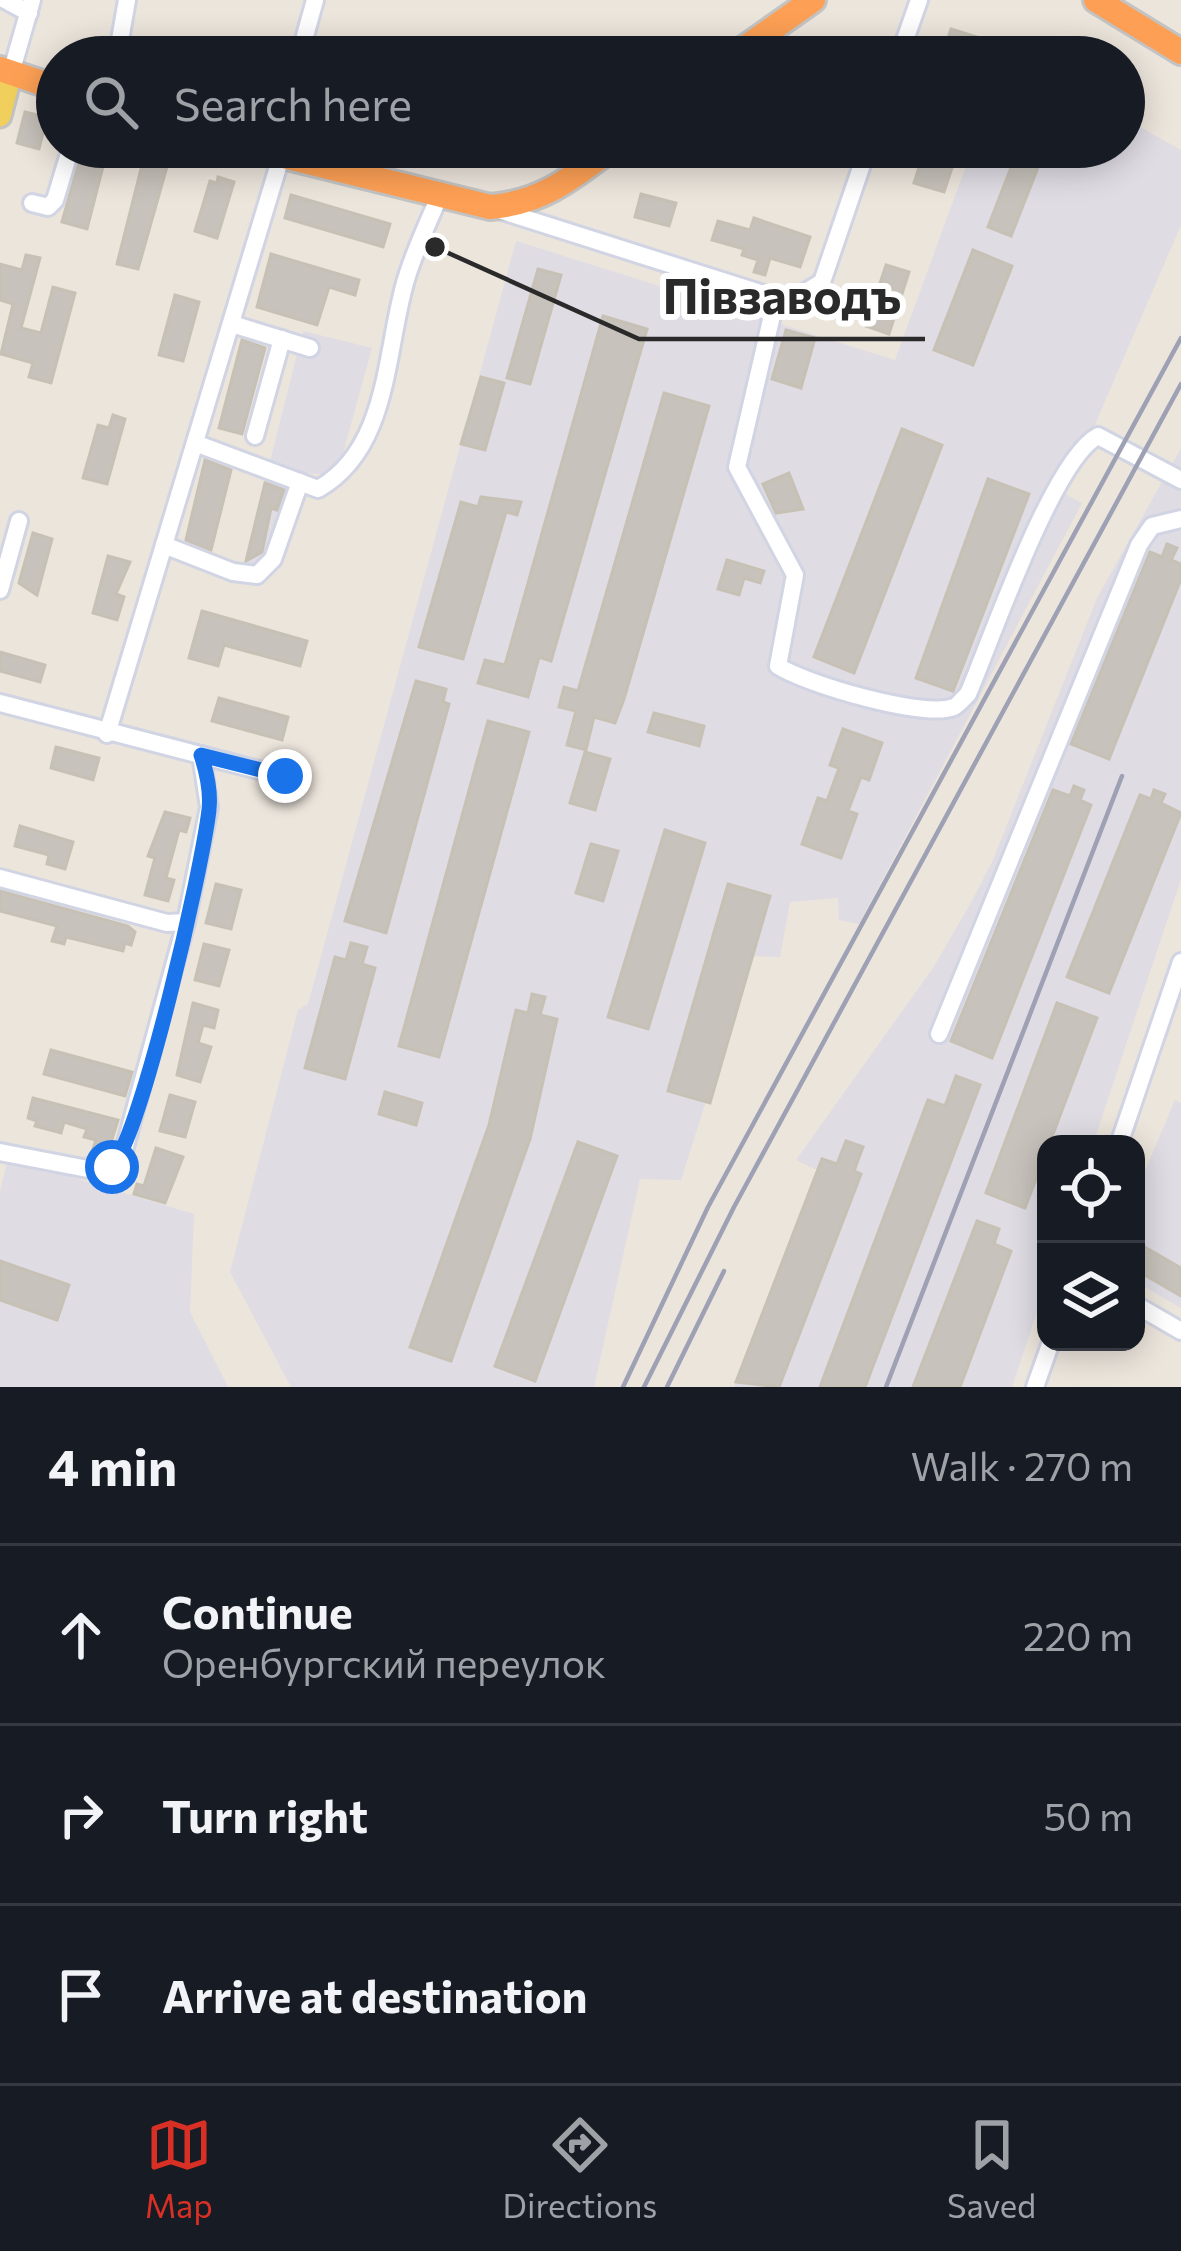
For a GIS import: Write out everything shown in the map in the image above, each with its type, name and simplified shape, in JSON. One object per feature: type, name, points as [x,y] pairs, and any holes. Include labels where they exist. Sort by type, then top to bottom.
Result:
[{"type":"highway","points":[[762,36],[813,0]]},
{"type":"highway","points":[[1096,0],[1181,52]]},
{"type":"highway","points":[[1125,0],[1181,35]]},
{"type":"highway","points":[[6,71],[36,81]]},
{"type":"highway","points":[[324,168],[490,207],[525,204],[554,191],[585,168]]},
{"type":"main road","points":[[0,116],[6,71]]},
{"type":"street","points":[[6,0],[31,6],[6,71]]},
{"type":"street","points":[[120,36],[127,0]]},
{"type":"street","points":[[305,36],[315,0]]},
{"type":"street","points":[[906,36],[919,0]]},
{"type":"street","points":[[32,203],[48,207],[55,200],[65,168]]},
{"type":"street","points":[[107,734],[278,168]]},
{"type":"street","points":[[490,207],[776,298],[799,296],[822,283],[861,168]]},
{"type":"street","points":[[195,443],[318,489],[334,480],[367,442],[405,280],[439,197]]},
{"type":"street","points":[[776,298],[737,467],[795,575],[778,666],[800,680],[928,709],[956,707],[968,694],[1041,520],[1084,443],[1098,436],[1181,480]]},
{"type":"street","points":[[232,324],[310,348]]},
{"type":"street","points":[[255,436],[282,339]]},
{"type":"street","points":[[164,545],[233,572],[257,575],[273,559],[300,482]]},
{"type":"street","points":[[939,1034],[1139,545],[1152,526],[1181,519]]},
{"type":"street","points":[[0,590],[19,521]]},
{"type":"street","points":[[0,703],[285,776]]},
{"type":"street","points":[[0,1152],[98,1171],[112,1167],[123,1154],[186,922],[209,807],[201,755]]},
{"type":"street","points":[[0,878],[167,923],[186,922]]},
{"type":"street","points":[[1122,1135],[1181,962]]},
{"type":"street","points":[[1145,1310],[1181,1331]]},
{"type":"street","points":[[1035,1387],[1048,1351]]},
{"type":"shaded area","points":[[1145,130],[1181,150],[1181,225],[1065,494],[1082,503],[859,924],[839,920],[838,898],[790,902],[780,957],[752,956],[681,1180],[640,1179],[594,1387],[291,1387],[230,1272],[298,1010],[308,1004],[516,241],[895,360],[965,168],[1145,168]]},
{"type":"shaded area","points":[[303,331],[372,348],[342,457],[326,475],[308,473],[267,578],[242,572]]},
{"type":"shaded area","points":[[1181,448],[1181,879],[1096,1135],[1037,1135],[1037,1312],[1012,1387],[734,1387],[817,1170],[796,1160],[933,968],[972,901],[993,860],[1097,598]]},
{"type":"shaded area","points":[[1175,1100],[1181,1103],[1181,1308],[1145,1287],[1145,1171]]},
{"type":"shaded area","points":[[8,1158],[194,1214],[190,1312],[228,1387],[0,1387],[0,1192]]},
{"type":"building","points":[[25,112],[36,114],[36,148],[17,143]]},
{"type":"building","points":[[77,168],[103,168],[87,229],[62,222]]},
{"type":"building","points":[[141,168],[167,168],[138,269],[117,264]]},
{"type":"building","points":[[919,168],[952,168],[944,192],[914,183]]},
{"type":"building","points":[[1011,168],[1038,168],[1011,236],[988,227]]},
{"type":"building","points":[[218,177],[234,182],[217,238],[195,231],[210,181],[217,183]]},
{"type":"building","points":[[641,194],[676,203],[669,226],[635,217]]},
{"type":"building","points":[[291,195],[390,224],[383,247],[285,218]]},
{"type":"building","points":[[754,218],[810,237],[800,267],[770,258],[765,275],[754,272],[758,260],[742,255],[744,249],[712,240],[718,221],[750,230]]},
{"type":"building","points":[[973,250],[1012,266],[973,365],[934,350]]},
{"type":"building","points":[[271,254],[359,280],[355,295],[329,287],[317,325],[257,307]]},
{"type":"building","points":[[26,255],[40,258],[21,328],[41,333],[53,287],[75,293],[51,383],[29,377],[33,363],[1,354],[13,304],[0,300],[0,264],[22,270]]},
{"type":"building","points":[[886,265],[909,272],[889,334],[866,326]]},
{"type":"building","points":[[538,269],[561,275],[530,384],[507,378]]},
{"type":"building","points":[[175,295],[199,302],[183,361],[159,355]]},
{"type":"building","points":[[603,316],[647,329],[551,661],[539,657],[528,697],[478,683],[485,660],[505,665]]},
{"type":"building","points":[[786,330],[815,338],[801,388],[772,379]]},
{"type":"building","points":[[242,340],[265,348],[242,434],[219,428]]},
{"type":"building","points":[[481,377],[504,383],[485,450],[461,444]]},
{"type":"building","points":[[664,393],[709,406],[624,699],[615,723],[594,717],[586,750],[567,745],[576,711],[559,707],[564,687],[578,691]]},
{"type":"building","points":[[113,415],[125,419],[107,484],[83,478],[98,425],[109,428]]},
{"type":"building","points":[[902,429],[942,445],[854,673],[814,657]]},
{"type":"building","points":[[205,460],[231,470],[211,550],[186,540]]},
{"type":"building","points":[[789,473],[803,509],[776,513],[763,484]]},
{"type":"building","points":[[988,479],[1029,494],[953,691],[916,678]]},
{"type":"building","points":[[265,483],[284,490],[277,510],[271,508],[262,552],[246,561]]},
{"type":"building","points":[[481,497],[521,502],[517,515],[506,512],[463,659],[419,647],[461,502],[478,507]]},
{"type":"building","points":[[33,533],[52,539],[37,595],[19,583]]},
{"type":"building","points":[[1167,544],[1177,548],[1171,560],[1181,564],[1181,579],[1109,759],[1071,744],[1150,552],[1162,557]]},
{"type":"building","points":[[108,556],[130,562],[116,594],[124,597],[117,620],[93,613]]},
{"type":"building","points":[[727,560],[764,571],[760,583],[744,578],[739,595],[718,589]]},
{"type":"building","points":[[202,611],[307,641],[300,666],[224,645],[218,666],[189,658]]},
{"type":"building","points":[[0,652],[45,665],[40,682],[0,671]]},
{"type":"building","points":[[416,681],[446,689],[443,702],[449,704],[386,933],[345,921]]},
{"type":"building","points":[[219,698],[288,717],[282,740],[212,721]]},
{"type":"building","points":[[654,713],[704,726],[699,746],[648,732]]},
{"type":"building","points":[[488,721],[529,732],[439,1057],[399,1046]]},
{"type":"building","points":[[843,729],[882,743],[869,780],[861,777],[848,811],[857,814],[841,858],[802,844],[818,798],[827,801],[839,768],[830,765]]},
{"type":"building","points":[[56,747],[99,758],[93,780],[51,768]]},
{"type":"building","points":[[585,752],[610,759],[595,810],[570,803]]},
{"type":"building","points":[[1074,786],[1084,790],[1080,800],[1091,805],[992,1058],[951,1041],[1053,790],[1070,796]]},
{"type":"building","points":[[1154,790],[1165,794],[1161,803],[1181,813],[1109,993],[1067,977],[1140,795],[1151,799]]},
{"type":"building","points":[[165,812],[190,818],[186,832],[179,830],[166,878],[174,880],[168,901],[145,895],[155,858],[148,856]]},
{"type":"building","points":[[20,826],[73,842],[65,869],[47,864],[49,855],[15,846]]},
{"type":"building","points":[[665,830],[705,843],[648,1029],[608,1017]]},
{"type":"building","points":[[591,844],[618,851],[603,901],[576,893]]},
{"type":"building","points":[[216,884],[241,890],[231,929],[206,923]]},
{"type":"building","points":[[728,884],[770,896],[710,1103],[668,1091]]},
{"type":"building","points":[[0,891],[128,926],[135,932],[131,945],[125,943],[123,951],[66,937],[64,944],[52,941],[57,926],[0,911]]},
{"type":"building","points":[[351,943],[367,947],[362,964],[375,968],[345,1079],[305,1068],[335,957],[346,960]]},
{"type":"building","points":[[204,944],[229,950],[219,986],[195,980]]},
{"type":"building","points":[[532,994],[545,997],[540,1015],[557,1019],[530,1139],[451,1361],[410,1347],[489,1125],[516,1010],[528,1013]]},
{"type":"building","points":[[193,1003],[218,1010],[214,1028],[203,1025],[198,1043],[211,1047],[200,1082],[177,1075]]},
{"type":"building","points":[[1057,1003],[1097,1018],[1053,1135],[1037,1135],[1037,1176],[1025,1208],[986,1193]]},
{"type":"building","points":[[51,1050],[132,1072],[125,1096],[44,1074]]},
{"type":"building","points":[[956,1076],[980,1085],[865,1387],[820,1387],[928,1100],[945,1106]]},
{"type":"building","points":[[385,1092],[422,1103],[416,1125],[379,1114]]},
{"type":"building","points":[[170,1095],[195,1102],[185,1137],[160,1131]]},
{"type":"building","points":[[33,1098],[118,1120],[108,1152],[92,1152],[96,1140],[84,1137],[87,1129],[64,1122],[61,1133],[35,1126],[37,1121],[28,1118]]},
{"type":"building","points":[[846,1141],[863,1147],[854,1171],[861,1174],[779,1387],[736,1382],[822,1159],[837,1164]]},
{"type":"building","points":[[578,1142],[617,1156],[535,1381],[495,1366]]},
{"type":"building","points":[[156,1148],[183,1157],[165,1203],[134,1194],[137,1184],[144,1186]]},
{"type":"building","points":[[977,1221],[999,1229],[994,1244],[1011,1251],[960,1387],[913,1387]]},
{"type":"building","points":[[1145,1247],[1181,1268],[1181,1296],[1145,1275]]},
{"type":"building","points":[[0,1261],[69,1285],[57,1320],[0,1300]]},
{"type":"railway","points":[[623,1387],[708,1207],[1181,338]]},
{"type":"railway","points":[[644,1387],[734,1207],[1181,384]]},
{"type":"railway","points":[[886,1387],[1122,776]]},
{"type":"railway","points":[[667,1387],[724,1271]]},
{"type":"place","name":"Пiвзаводъ","points":[[435,247]]},
{"type":"route","points":[[112,1167],[132,1132],[186,922],[209,807],[201,755],[285,776]]}]
